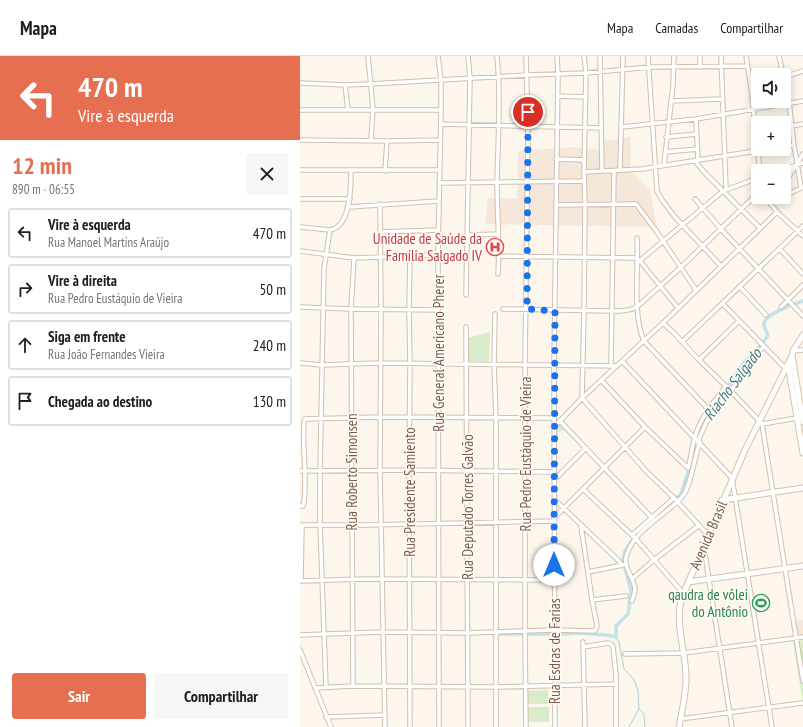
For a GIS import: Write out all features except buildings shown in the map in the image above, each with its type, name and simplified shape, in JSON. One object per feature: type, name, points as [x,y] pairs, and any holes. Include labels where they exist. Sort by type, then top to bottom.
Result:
[{"type":"street","points":[[368,56],[373,109],[371,141]]},
{"type":"street","name":"Rua General Americano Pherer","points":[[438,56],[441,80],[442,110],[438,230],[439,727]]},
{"type":"street","points":[[466,295],[470,125],[470,78],[468,56]]},
{"type":"street","points":[[497,56],[499,77],[497,183],[498,274]]},
{"type":"street","name":"Rua Pedro Eustáquio de Vieira","points":[[526,56],[528,75],[527,309],[525,364],[526,727]]},
{"type":"street","name":"Rua Esdras de Farias","points":[[555,727],[554,364],[558,96],[557,56]]},
{"type":"street","points":[[584,56],[586,97],[582,398],[646,472],[675,499],[698,526],[708,535]]},
{"type":"street","points":[[600,56],[602,171]]},
{"type":"street","points":[[620,170],[623,56]]},
{"type":"street","points":[[648,56],[650,67],[656,188],[659,195],[683,225],[721,266]]},
{"type":"street","points":[[664,165],[674,56]]},
{"type":"street","points":[[700,56],[700,67]]},
{"type":"street","points":[[721,56],[722,114],[725,156],[724,190]]},
{"type":"street","points":[[746,56],[751,87]]},
{"type":"street","points":[[779,56],[782,68]]},
{"type":"street","points":[[300,83],[345,85],[586,73],[650,67],[747,66]]},
{"type":"street","points":[[791,75],[803,71]]},
{"type":"street","points":[[345,85],[348,110]]},
{"type":"street","points":[[558,96],[586,97]]},
{"type":"street","points":[[670,101],[722,99]]},
{"type":"street","points":[[791,102],[803,101]]},
{"type":"street","points":[[622,127],[668,123],[758,108]]},
{"type":"street","points":[[790,108],[797,165],[802,188],[791,194]]},
{"type":"street","points":[[753,109],[754,116]]},
{"type":"street","points":[[300,110],[442,110]]},
{"type":"street","points":[[696,119],[698,149],[697,160],[704,172],[724,190],[760,228]]},
{"type":"street","points":[[441,124],[601,128]]},
{"type":"street","points":[[792,126],[803,124]]},
{"type":"street","points":[[666,137],[697,134]]},
{"type":"street","points":[[300,140],[440,140]]},
{"type":"street","points":[[385,170],[387,141]]},
{"type":"street","points":[[665,152],[698,149]]},
{"type":"street","points":[[584,172],[614,171],[656,166],[751,151]]},
{"type":"street","points":[[791,174],[803,154]]},
{"type":"street","points":[[556,159],[584,160]]},
{"type":"street","points":[[791,167],[803,163]]},
{"type":"street","points":[[300,170],[439,170]]},
{"type":"street","points":[[300,227],[334,230],[338,226],[346,215],[349,207],[352,171]]},
{"type":"street","points":[[611,365],[614,171]]},
{"type":"street","points":[[638,261],[664,242],[724,190],[751,180]]},
{"type":"street","points":[[439,183],[584,181]]},
{"type":"street","points":[[695,198],[721,229],[740,247],[803,316]]},
{"type":"street","points":[[300,200],[350,199]]},
{"type":"street","points":[[503,309],[625,311],[637,307],[703,247],[751,200]]},
{"type":"street","points":[[349,207],[439,201]]},
{"type":"street","points":[[380,204],[380,525],[385,727]]},
{"type":"street","points":[[556,205],[636,204],[664,242],[696,290]]},
{"type":"street","points":[[771,204],[803,236]]},
{"type":"street","points":[[554,427],[582,398],[602,381],[778,212]]},
{"type":"street","points":[[682,342],[803,226]]},
{"type":"street","points":[[326,687],[323,633],[320,471],[323,308],[326,254],[330,230]]},
{"type":"street","points":[[380,232],[438,230]]},
{"type":"street","points":[[468,235],[498,234]]},
{"type":"street","points":[[637,238],[637,307],[640,329],[644,341],[709,410]]},
{"type":"street","points":[[780,249],[803,274]]},
{"type":"street","points":[[300,251],[354,258],[438,256]]},
{"type":"street","name":"Rua Presidente Samiento","points":[[410,256],[410,727]]},
{"type":"street","points":[[499,256],[612,257],[638,261],[678,308]]},
{"type":"street","name":"Rua Roberto Simonsen","points":[[353,686],[351,309],[354,258]]},
{"type":"street","points":[[781,307],[803,286]]},
{"type":"street","points":[[740,287],[766,315]]},
{"type":"street","points":[[723,304],[739,322],[787,366],[801,419]]},
{"type":"street","points":[[300,307],[381,310],[438,310]]},
{"type":"street","points":[[496,314],[494,364],[496,418],[496,727]]},
{"type":"street","points":[[699,360],[739,322]]},
{"type":"street","points":[[663,323],[728,388],[760,423],[803,681]]},
{"type":"street","name":"Rua Deputado Torres Galvão","points":[[466,327],[468,727]]},
{"type":"street","name":"Avenida Brasil","points":[[679,727],[686,678],[679,615],[680,602],[732,478],[803,335]]},
{"type":"street","points":[[632,601],[635,590],[633,578],[627,568],[626,558],[634,537],[652,518],[675,499],[684,494],[701,423],[709,410],[728,388],[738,382],[753,358],[764,346]]},
{"type":"street","points":[[803,350],[793,354],[801,419],[803,453]]},
{"type":"street","points":[[622,362],[732,478],[772,727]]},
{"type":"street","points":[[300,363],[554,364],[617,366]]},
{"type":"street","points":[[602,381],[645,427],[688,468],[697,440],[709,416],[728,388]]},
{"type":"street","points":[[300,506],[304,504],[302,427],[305,419],[380,417],[554,418]]},
{"type":"street","points":[[760,423],[801,419]]},
{"type":"street","points":[[560,421],[652,518]]},
{"type":"street","points":[[554,580],[352,579],[300,581],[301,525],[525,523],[554,520],[563,509],[645,427]]},
{"type":"street","points":[[554,480],[586,448]]},
{"type":"street","points":[[302,471],[409,470],[554,472]]},
{"type":"street","points":[[722,500],[803,488]]},
{"type":"street","points":[[584,489],[634,537],[683,593]]},
{"type":"street","points":[[634,537],[675,499]]},
{"type":"street","points":[[554,500],[623,565],[588,572]]},
{"type":"street","points":[[300,635],[382,632],[467,633],[495,631],[525,633],[594,631],[597,626],[581,526]]},
{"type":"street","points":[[633,578],[698,526]]},
{"type":"street","points":[[704,544],[732,727]]},
{"type":"street","points":[[688,582],[803,566]]},
{"type":"street","points":[[592,600],[626,596]]},
{"type":"street","points":[[625,654],[684,653],[803,637]]},
{"type":"street","points":[[585,727],[583,644],[608,643],[612,645],[614,650],[616,727]]},
{"type":"street","points":[[300,650],[329,726]]},
{"type":"street","points":[[315,688],[353,686],[496,687],[616,684]]},
{"type":"street","points":[[680,719],[730,714],[803,703]]},
{"type":"street","points":[[326,717],[384,715]]},
{"type":"shaded area","points":[[630,137],[631,171],[650,190],[656,222],[654,227],[485,224],[488,198],[517,199],[518,151],[572,147],[601,150],[602,141]]},
{"type":"shaded area","points":[[803,620],[803,637],[794,638],[792,622]]},
{"type":"green space","points":[[490,332],[489,363],[468,362],[468,338]]},
{"type":"green space","points":[[560,423],[574,438],[573,439],[564,430],[558,432],[557,440],[556,428]]},
{"type":"green space","name":"qaudra de vôlei do Antônio","points":[[765,599],[768,607],[756,608],[756,600]]},
{"type":"green space","points":[[803,640],[803,704],[793,642]]},
{"type":"green space","points":[[548,690],[549,704],[527,704],[526,691]]},
{"type":"green space","points":[[525,707],[549,707],[549,722],[525,722]]},
{"type":"waterway","name":"Riacho Salgado","points":[[792,305],[803,301]]},
{"type":"waterway","name":"Riacho Salgado","points":[[722,394],[744,363],[766,339],[768,335],[764,326],[766,319],[789,306]]},
{"type":"waterway","name":"Riacho Salgado","points":[[655,519],[681,494],[690,466]]},
{"type":"waterway","name":"Riacho Salgado","points":[[500,634],[580,633],[616,637],[616,626],[628,614],[631,591],[623,560],[625,551],[639,532]]},
{"type":"waterway","points":[[616,637],[619,642],[624,669],[633,678],[638,691],[639,709],[644,714],[645,727]]},
{"type":"waterway","points":[[629,727],[639,709]]},
{"type":"place","name":"Unidade de Saúde da Família Salgado IV","points":[[495,247]]},
{"type":"place","name":"qaudra de vôlei do Antônio","points":[[761,603]]},
{"type":"route","points":[[528,112],[527,309],[555,311],[554,565]]}]
